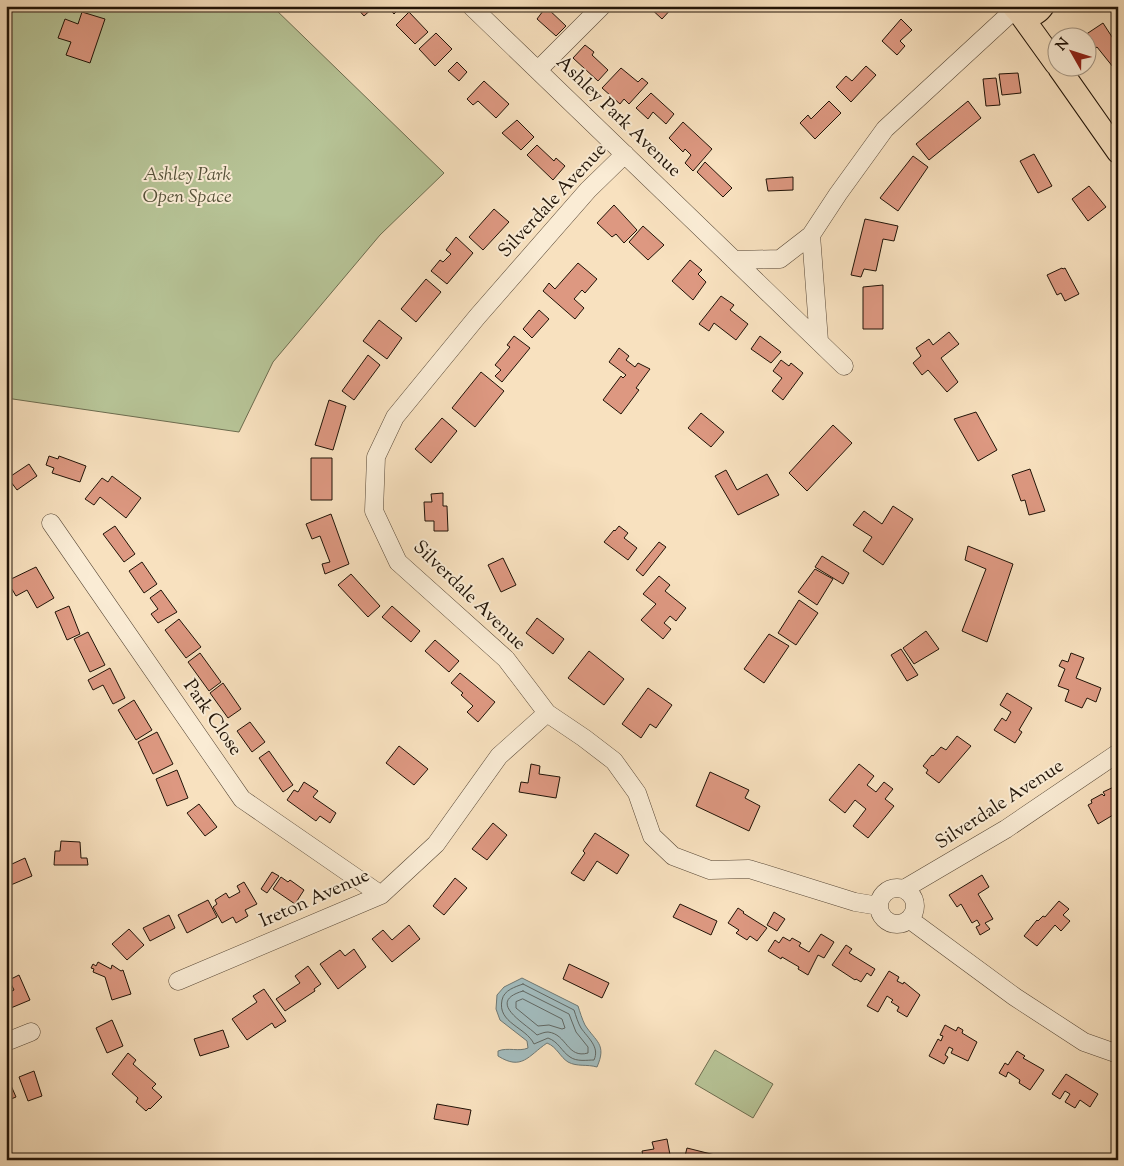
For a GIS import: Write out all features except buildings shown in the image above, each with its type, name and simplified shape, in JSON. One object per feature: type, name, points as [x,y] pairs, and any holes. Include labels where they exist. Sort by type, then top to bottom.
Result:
[{"type":"main road","points":[[1025,10],[1046,45]]},
{"type":"main road","points":[[1067,78],[1118,152]]},
{"type":"street","name":"Ashley Park Avenue","points":[[471,6],[844,366]]},
{"type":"street","points":[[538,70],[602,6]]},
{"type":"street","points":[[734,260],[780,258],[811,235],[838,194],[885,130],[1025,10]]},
{"type":"street","name":"Silverdale Avenue","points":[[625,154],[588,190],[476,317],[396,416],[376,457],[374,511],[398,562],[506,659],[547,713],[584,738],[614,762],[637,794],[652,836],[672,856],[710,870],[749,869],[855,902],[879,906]]},
{"type":"street","points":[[811,235],[819,341]]},
{"type":"street","name":"Park Close","points":[[51,523],[242,799],[381,895]]},
{"type":"street","name":"Ireton Avenue","points":[[178,981],[381,895],[436,844],[499,756],[547,713]]},
{"type":"street","name":"Silverdale Avenue","points":[[904,890],[1006,829],[1118,753]]},
{"type":"street","points":[[893,888],[904,890],[913,898],[915,903],[915,909],[909,920],[898,924],[892,924],[883,917],[879,906],[880,900],[887,891],[893,888]]},
{"type":"street","points":[[909,920],[1015,998],[1084,1042],[1118,1054]]},
{"type":"street","points":[[6,1042],[31,1032]]},
{"type":"green space","name":"Ashley Park Open Space","points":[[6,6],[272,6],[444,173],[380,235],[273,362],[239,432],[6,398]]},
{"type":"green space","points":[[715,1050],[773,1084],[753,1118],[695,1084]]},
{"type":"water","points":[[522,978],[578,1006],[585,1025],[599,1044],[601,1053],[597,1067],[568,1062],[547,1043],[519,1062],[506,1060],[498,1056],[498,1051],[528,1048],[527,1041],[500,1020],[496,1009],[497,995],[504,987]]}]
